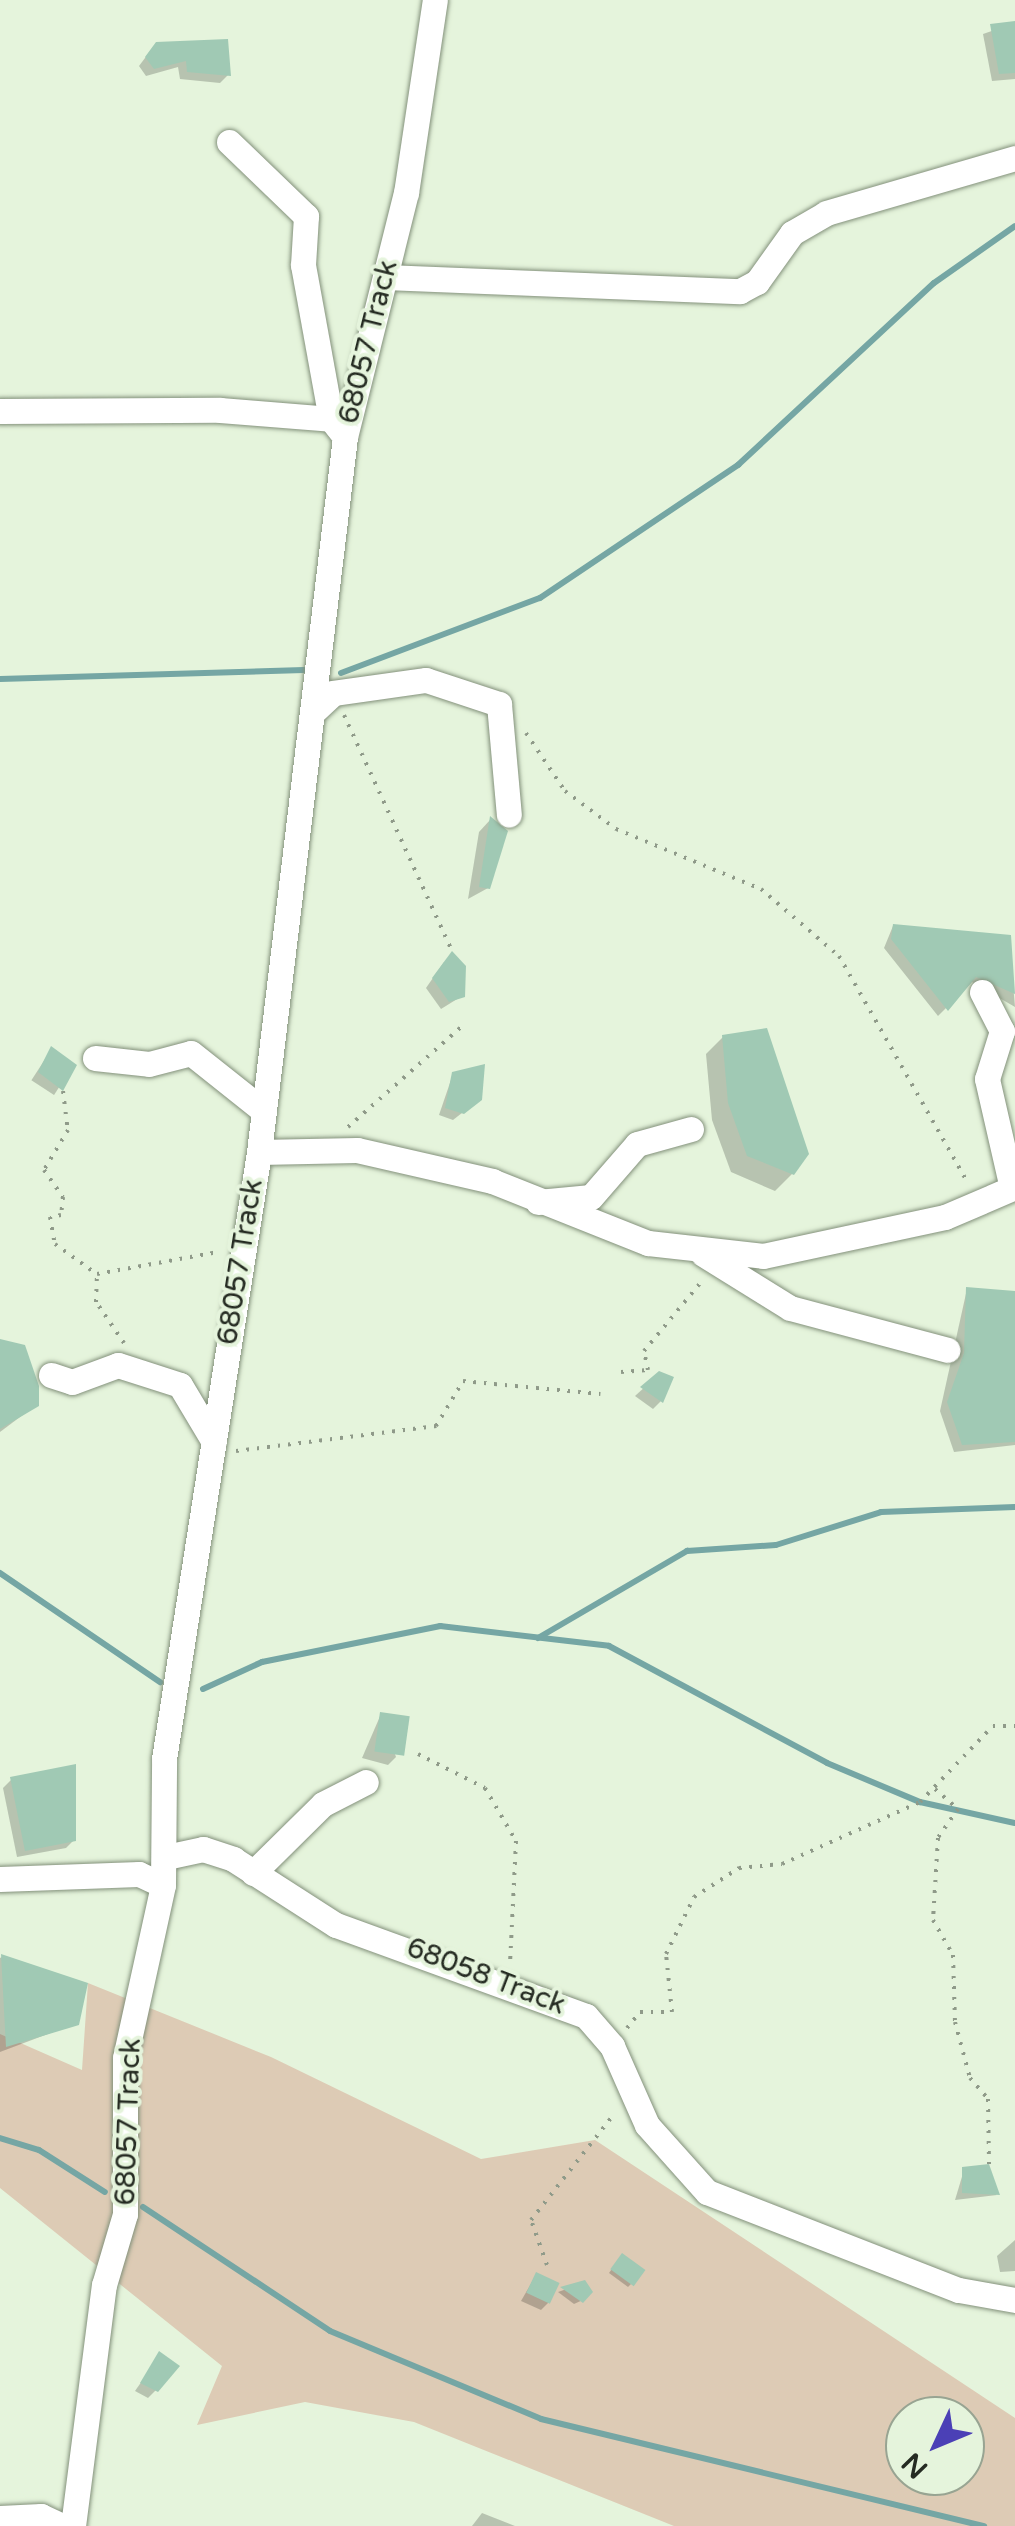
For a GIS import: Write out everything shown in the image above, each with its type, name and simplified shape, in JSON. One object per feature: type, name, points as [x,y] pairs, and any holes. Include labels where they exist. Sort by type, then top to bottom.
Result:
[{"type":"street","name":"68057 Track","points":[[73,2526],[104,2285],[125,2214],[125,2058],[163,1885],[164,1759],[324,702],[338,428],[384,277],[435,0]]},
{"type":"street","points":[[0,411],[338,428],[303,265],[306,216],[229,142]]},
{"type":"street","points":[[384,277],[740,292],[757,282],[792,232],[826,213],[1015,158]]},
{"type":"street","points":[[324,702],[426,680],[499,704],[509,816]]},
{"type":"street","points":[[258,1152],[324,1146],[492,1181],[586,1226],[707,1257],[763,1256],[980,1202],[1013,1188],[986,1079],[1002,1031],[982,992]]},
{"type":"street","points":[[95,1058],[149,1064],[191,1053],[264,1111]]},
{"type":"street","points":[[538,1202],[591,1197],[637,1144],[691,1129]]},
{"type":"street","points":[[707,1257],[790,1308],[948,1350]]},
{"type":"street","points":[[50,1376],[72,1382],[127,1368],[180,1386],[213,1448]]},
{"type":"street","points":[[254,1872],[322,1804],[366,1782]]},
{"type":"street","name":"68058 Track","points":[[166,1857],[203,1849],[254,1872],[336,1926],[509,1984],[586,2016],[612,2046],[661,2145],[707,2192],[959,2290],[1015,2300]]},
{"type":"street","points":[[0,1879],[138,1874],[163,1885]]},
{"type":"street","points":[[0,2518],[42,2516],[62,2526]]},
{"type":"path","points":[[324,702],[452,951]]},
{"type":"path","points":[[499,704],[566,791],[651,849],[709,860],[762,889],[839,956],[980,1202]]},
{"type":"path","points":[[324,1146],[460,1027]]},
{"type":"path","points":[[63,1091],[68,1130],[44,1170],[63,1197],[60,1214],[50,1217],[54,1244],[97,1274],[206,1258],[242,1241]]},
{"type":"path","points":[[622,1372],[648,1370],[644,1351],[707,1257]]},
{"type":"path","points":[[97,1274],[96,1302],[123,1329],[127,1368]]},
{"type":"path","points":[[213,1448],[436,1426],[463,1381],[600,1394]]},
{"type":"path","points":[[612,2046],[640,2012],[672,2012],[666,1954],[694,1897],[739,1868],[782,1864],[934,1788],[993,1726],[1015,1726]]},
{"type":"path","points":[[418,1754],[485,1788],[516,1841],[509,1984]]},
{"type":"path","points":[[934,1788],[958,1808],[938,1838],[933,1920],[953,1956],[954,2022],[970,2078],[988,2099],[989,2164]]},
{"type":"path","points":[[546,2265],[531,2220],[632,2090]]},
{"type":"shaded area","points":[[88,1983],[271,2057],[481,2159],[595,2140],[982,2396],[885,2396],[885,2496],[985,2496],[985,2398],[1015,2418],[1015,2526],[674,2526],[414,2422],[305,2402],[197,2425],[222,2366],[0,2188],[0,2034],[82,2070]]},
{"type":"building","points":[[1015,21],[1015,73],[999,74],[990,24]]},
{"type":"building","points":[[228,39],[231,76],[187,72],[186,61],[154,69],[145,57],[156,42]]},
{"type":"building","points":[[490,816],[508,831],[490,889],[479,887]]},
{"type":"building","points":[[893,924],[1011,935],[1015,994],[976,977],[948,1011],[891,939]]},
{"type":"building","points":[[452,951],[466,966],[465,997],[449,1002],[432,978]]},
{"type":"building","points":[[767,1028],[809,1154],[794,1175],[747,1156],[728,1103],[722,1035]]},
{"type":"building","points":[[51,1046],[77,1065],[63,1091],[38,1072]]},
{"type":"building","points":[[485,1064],[482,1100],[464,1114],[445,1108],[452,1072]]},
{"type":"building","points":[[966,1287],[1015,1291],[1015,1442],[962,1445],[947,1402],[964,1353]]},
{"type":"building","points":[[0,1339],[25,1345],[39,1386],[39,1406],[0,1429]]},
{"type":"building","points":[[659,1371],[674,1377],[663,1403],[640,1387]]},
{"type":"building","points":[[380,1712],[410,1716],[404,1756],[374,1752]]},
{"type":"building","points":[[76,1764],[76,1841],[25,1851],[10,1777]]},
{"type":"building","points":[[1,1954],[88,1983],[79,2025],[6,2047]]},
{"type":"building","points":[[989,2164],[1000,2195],[962,2193],[962,2167]]},
{"type":"building","points":[[622,2253],[645,2270],[634,2286],[610,2269]]},
{"type":"building","points":[[536,2272],[560,2283],[550,2304],[526,2293]]},
{"type":"building","points":[[585,2280],[593,2292],[583,2303],[560,2287]]},
{"type":"building","points":[[159,2351],[180,2366],[158,2392],[140,2383]]},
{"type":"waterway","points":[[341,673],[540,598],[738,465],[934,283],[1015,226]]},
{"type":"waterway","points":[[0,679],[304,670]]},
{"type":"waterway","points":[[538,1638],[687,1551],[776,1545],[881,1512],[1015,1507]]},
{"type":"waterway","points":[[0,1573],[160,1682]]},
{"type":"waterway","points":[[203,1689],[262,1662],[440,1626],[609,1646],[827,1763],[920,1802],[1015,1823]]},
{"type":"waterway","points":[[0,2138],[39,2150],[105,2192]]},
{"type":"waterway","points":[[143,2207],[330,2331],[541,2419],[984,2526]]}]
